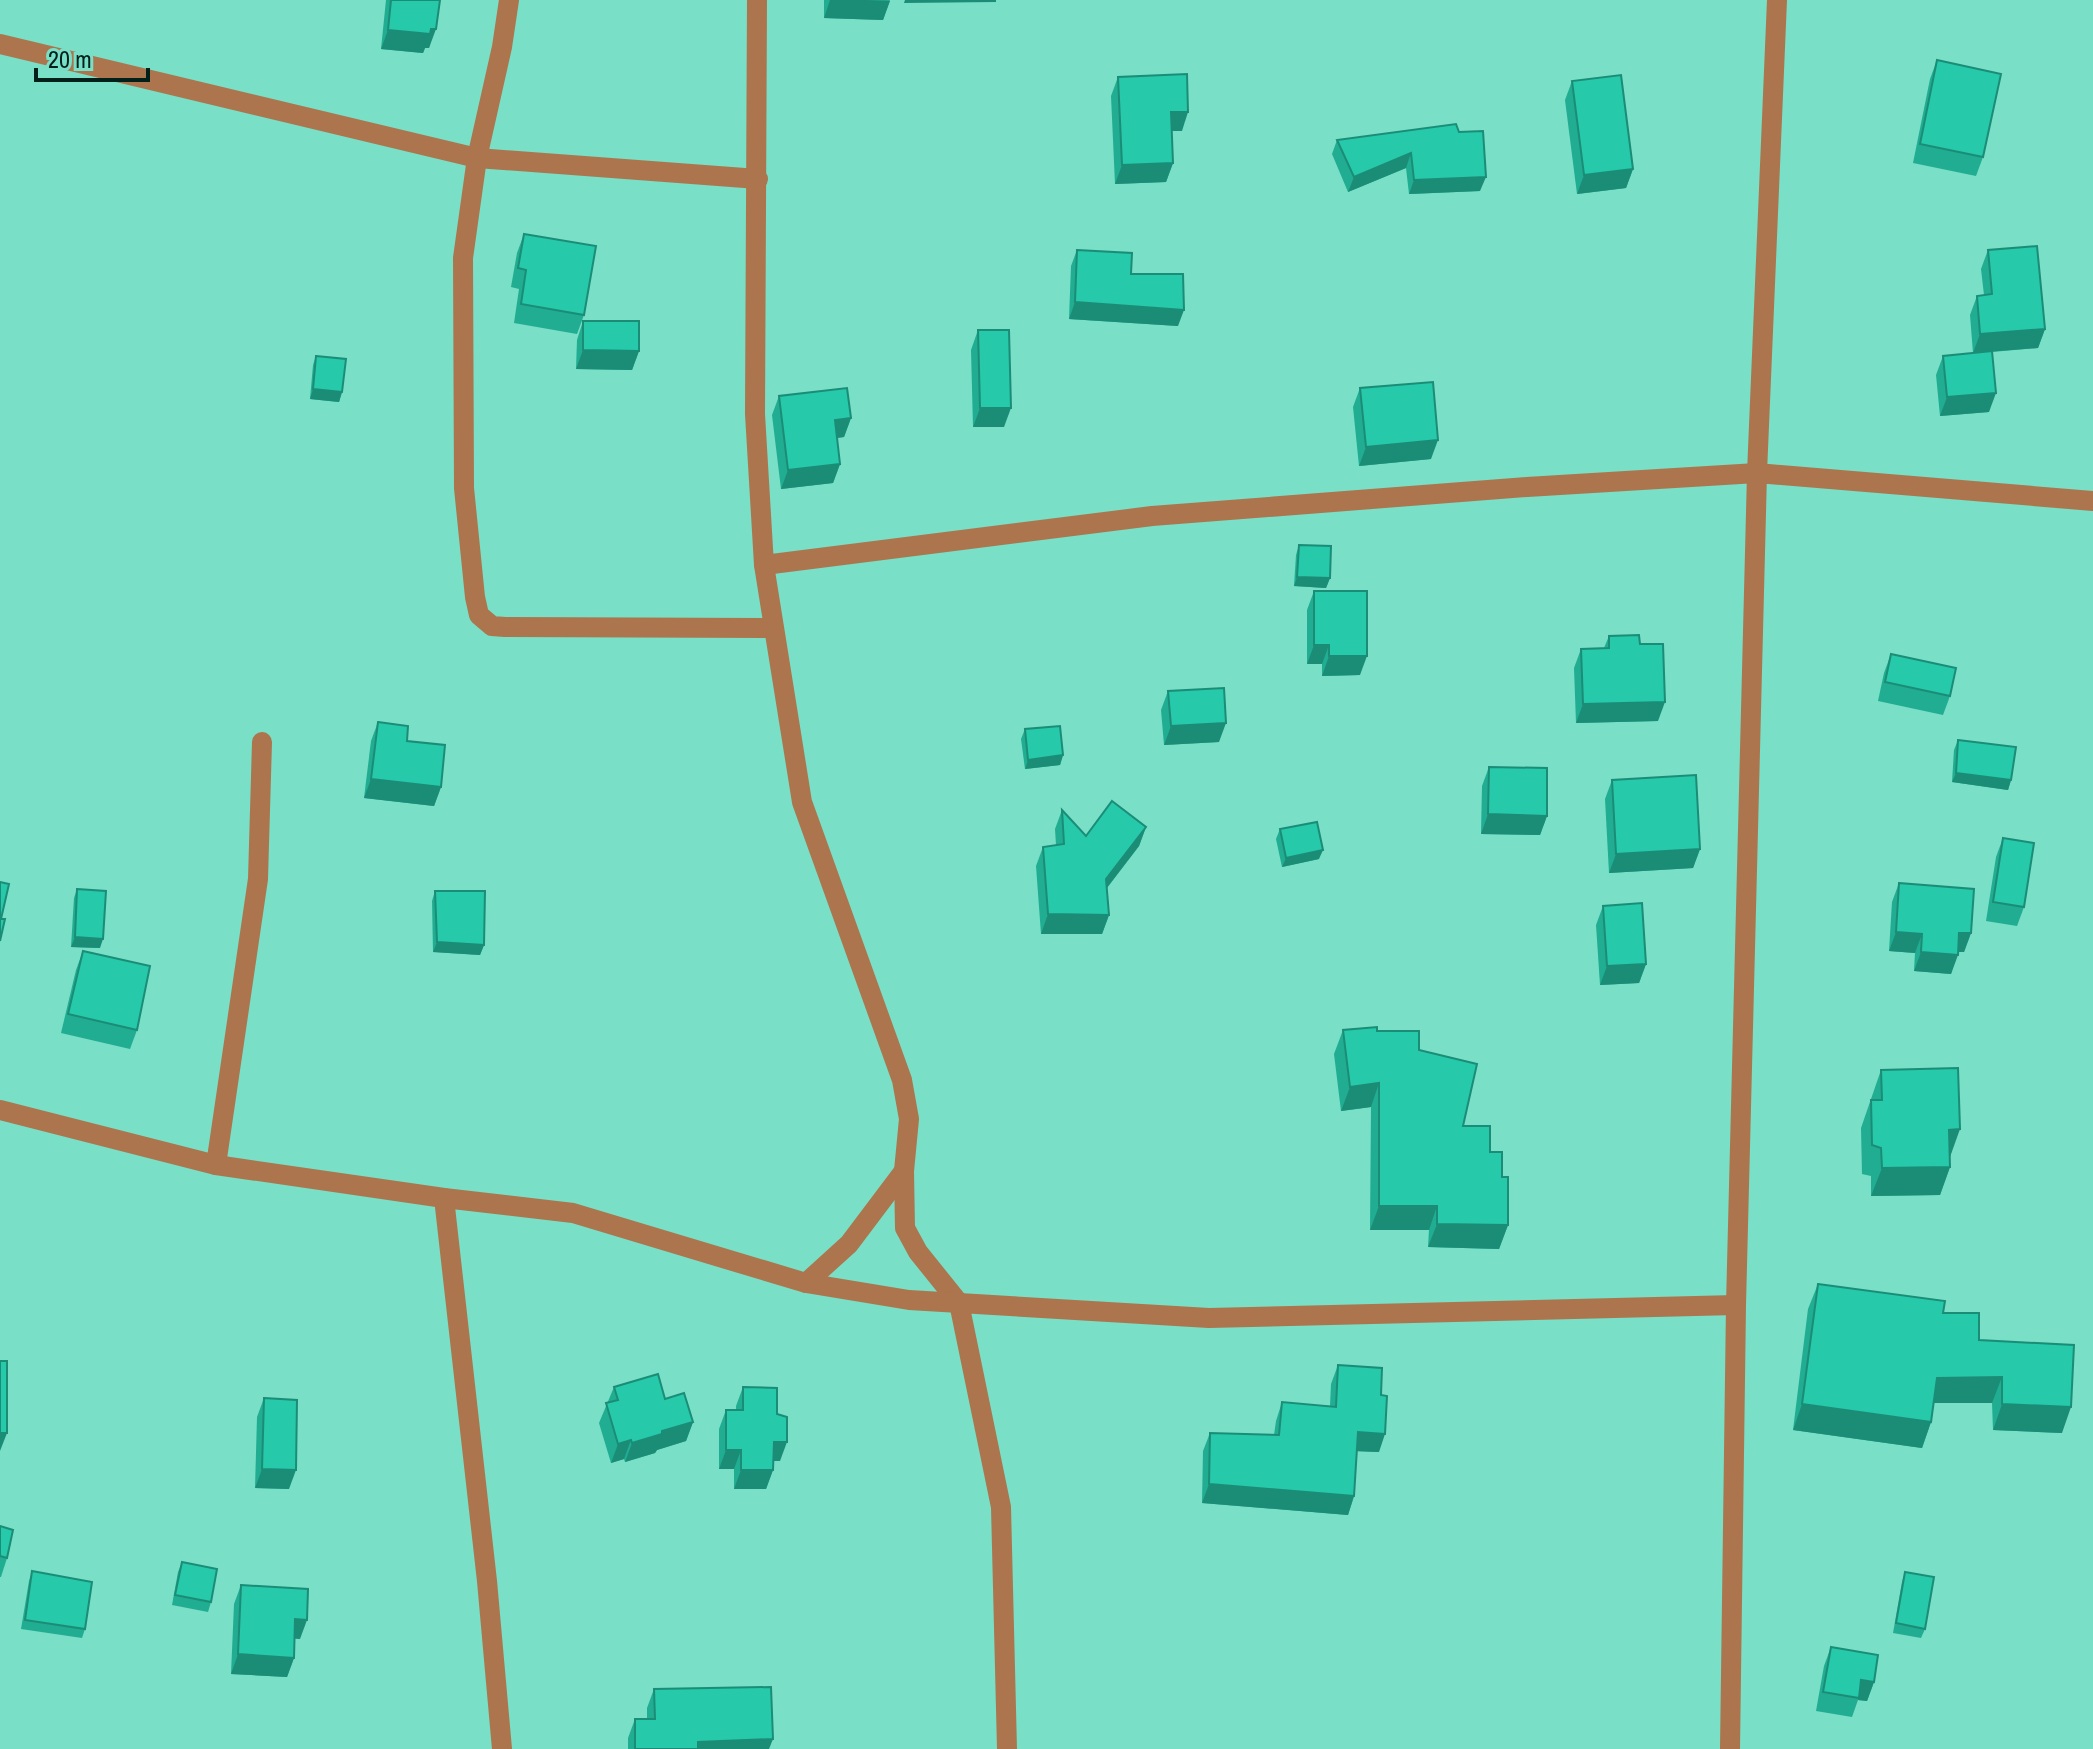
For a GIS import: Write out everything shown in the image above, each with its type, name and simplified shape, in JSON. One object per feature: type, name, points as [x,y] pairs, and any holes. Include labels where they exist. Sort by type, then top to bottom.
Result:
[{"type":"street","points":[[509,0],[502,47],[477,158],[463,274],[464,488],[479,615],[492,626],[505,627],[773,628]]},
{"type":"street","points":[[757,0],[755,414],[764,565],[773,628],[802,802],[902,1080],[909,1119],[904,1171],[905,1228],[918,1252],[959,1303],[1001,1507],[1007,1749]]},
{"type":"street","points":[[1730,1749],[1736,1305],[1757,473],[1777,0]]},
{"type":"street","points":[[0,44],[477,158],[758,179]]},
{"type":"street","points":[[764,565],[1152,516],[1757,473],[2093,501]]},
{"type":"street","points":[[216,1165],[258,879],[262,742]]},
{"type":"street","points":[[0,1110],[216,1165],[573,1213],[806,1283],[909,1300],[1209,1318],[1736,1305]]},
{"type":"street","points":[[806,1283],[849,1244],[904,1171]]},
{"type":"street","points":[[444,1198],[502,1749]]},
{"type":"building","points":[[391,0],[440,0],[436,29],[431,29],[430,34],[388,30]]},
{"type":"building","points":[[1937,60],[2001,74],[1983,157],[1920,144]]},
{"type":"building","points":[[1187,74],[1188,112],[1171,112],[1173,163],[1122,165],[1118,77]]},
{"type":"building","points":[[1621,75],[1633,169],[1584,175],[1572,81]]},
{"type":"building","points":[[1456,124],[1459,132],[1483,131],[1486,177],[1414,180],[1411,153],[1354,177],[1337,140]]},
{"type":"building","points":[[524,234],[596,246],[584,315],[521,304],[526,270],[518,268]]},
{"type":"building","points":[[2037,246],[2045,329],[1980,334],[1977,296],[1992,294],[1988,250]]},
{"type":"building","points":[[1077,250],[1132,253],[1131,274],[1183,274],[1184,310],[1075,302]]},
{"type":"building","points":[[583,321],[639,321],[639,351],[583,350]]},
{"type":"building","points":[[978,330],[1009,330],[1011,408],[980,408]]},
{"type":"building","points":[[1992,351],[1996,393],[1947,397],[1943,356]]},
{"type":"building","points":[[316,356],[346,359],[342,392],[313,389]]},
{"type":"building","points":[[1433,382],[1438,440],[1366,447],[1360,388]]},
{"type":"building","points":[[847,388],[851,418],[835,420],[840,464],[788,470],[779,396]]},
{"type":"building","points":[[1299,545],[1331,546],[1330,578],[1297,577]]},
{"type":"building","points":[[1314,591],[1367,591],[1367,656],[1329,656],[1329,645],[1314,645]]},
{"type":"building","points":[[1639,635],[1640,644],[1663,644],[1665,702],[1583,704],[1581,649],[1609,648],[1609,636]]},
{"type":"building","points":[[1891,654],[1956,668],[1950,696],[1885,682]]},
{"type":"building","points":[[1224,688],[1226,723],[1171,726],[1168,691]]},
{"type":"building","points":[[378,722],[408,726],[407,741],[445,745],[441,787],[371,779]]},
{"type":"building","points":[[1060,726],[1063,755],[1028,760],[1025,729]]},
{"type":"building","points":[[1958,740],[2016,747],[2011,780],[1956,773]]},
{"type":"building","points":[[1489,767],[1547,768],[1547,816],[1488,814]]},
{"type":"building","points":[[1696,775],[1700,849],[1616,854],[1612,780]]},
{"type":"building","points":[[1112,801],[1146,827],[1106,879],[1109,915],[1048,914],[1043,847],[1064,844],[1062,810],[1086,836]]},
{"type":"building","points":[[1317,822],[1323,850],[1286,858],[1280,829]]},
{"type":"building","points":[[2003,838],[2034,843],[2024,907],[1993,902]]},
{"type":"building","points":[[0,882],[9,884],[1,919],[5,919],[0,941]]},
{"type":"building","points":[[1899,883],[1974,889],[1971,933],[1959,933],[1958,955],[1921,952],[1922,934],[1896,932]]},
{"type":"building","points":[[77,889],[106,891],[103,939],[75,937]]},
{"type":"building","points":[[435,891],[485,891],[484,945],[437,942]]},
{"type":"building","points":[[1642,903],[1646,964],[1607,966],[1603,906]]},
{"type":"building","points":[[83,951],[150,966],[137,1030],[68,1014]]},
{"type":"building","points":[[1377,1027],[1377,1031],[1419,1031],[1419,1050],[1477,1064],[1463,1126],[1490,1126],[1490,1152],[1502,1152],[1502,1177],[1508,1177],[1508,1225],[1437,1224],[1437,1206],[1379,1206],[1379,1083],[1350,1087],[1343,1030]]},
{"type":"building","points":[[1958,1068],[1960,1129],[1949,1130],[1950,1167],[1882,1168],[1881,1148],[1872,1145],[1871,1100],[1882,1100],[1881,1070]]},
{"type":"building","points":[[1818,1284],[1945,1301],[1943,1313],[1979,1313],[1979,1340],[2074,1345],[2071,1407],[2002,1404],[2002,1377],[1937,1378],[1931,1422],[1802,1404]]},
{"type":"building","points":[[0,1361],[7,1361],[7,1433],[0,1433]]},
{"type":"building","points":[[1338,1365],[1382,1368],[1381,1395],[1387,1396],[1385,1434],[1358,1432],[1354,1496],[1209,1484],[1210,1433],[1279,1435],[1282,1402],[1336,1407]]},
{"type":"building","points":[[658,1374],[665,1399],[684,1393],[693,1422],[632,1443],[631,1440],[618,1444],[606,1403],[618,1400],[614,1387]]},
{"type":"building","points":[[743,1387],[777,1388],[777,1414],[787,1417],[787,1442],[774,1442],[773,1470],[741,1470],[741,1450],[726,1450],[726,1410],[743,1410]]},
{"type":"building","points":[[264,1398],[297,1400],[296,1470],[262,1469]]},
{"type":"building","points":[[0,1526],[13,1530],[7,1558],[0,1556]]},
{"type":"building","points":[[182,1562],[217,1569],[211,1602],[175,1595]]},
{"type":"building","points":[[32,1571],[92,1582],[85,1629],[25,1620]]},
{"type":"building","points":[[1905,1572],[1934,1577],[1925,1629],[1896,1623]]},
{"type":"building","points":[[241,1585],[308,1589],[307,1620],[295,1619],[294,1658],[238,1654]]},
{"type":"building","points":[[1831,1647],[1878,1655],[1874,1682],[1861,1680],[1859,1698],[1823,1692]]},
{"type":"building","points":[[771,1687],[773,1739],[698,1742],[698,1749],[635,1749],[635,1719],[655,1719],[654,1689]]}]
